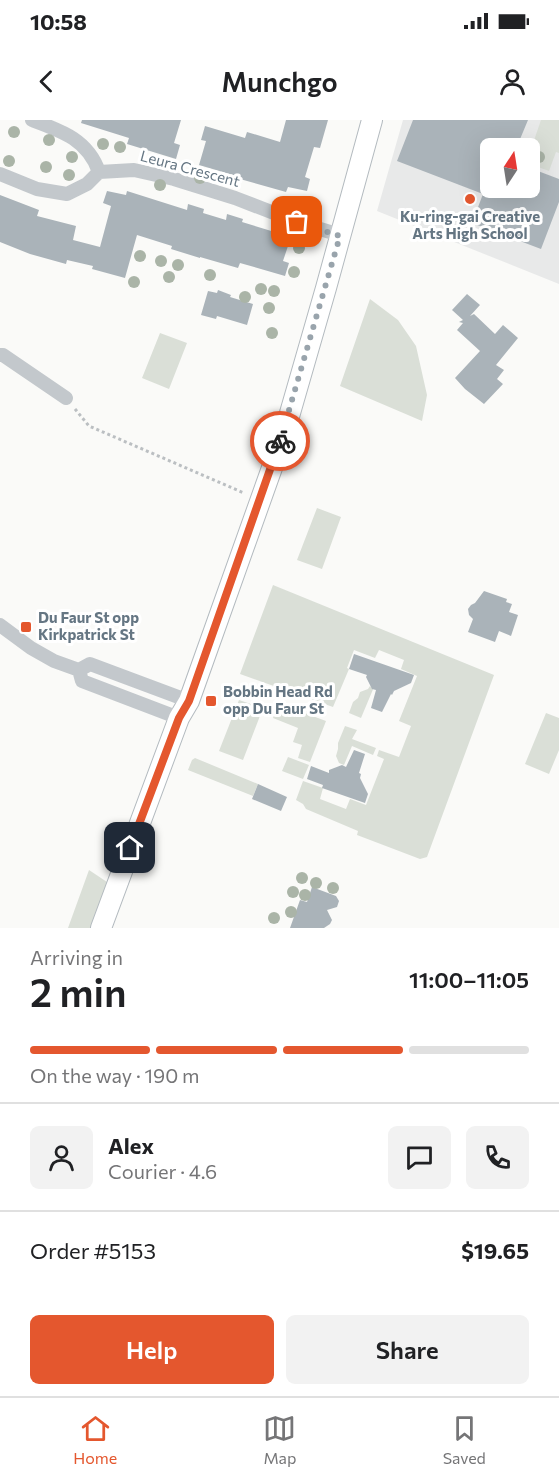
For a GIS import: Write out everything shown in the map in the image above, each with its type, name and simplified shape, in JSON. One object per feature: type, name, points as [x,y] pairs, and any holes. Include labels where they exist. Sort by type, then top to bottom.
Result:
[{"type":"main road","points":[[101,928],[184,709],[290,413],[372,120]]},
{"type":"street","points":[[0,174],[38,189],[67,194],[87,184],[99,172],[96,162],[78,141],[59,130],[32,120]]},
{"type":"street","name":"Leura Crescent","points":[[99,172],[135,170],[174,179],[235,198],[340,236]]},
{"type":"street","points":[[0,355],[66,398]]},
{"type":"street","points":[[0,625],[31,648],[54,661],[79,670],[90,664],[184,709]]},
{"type":"street","points":[[79,670],[82,681],[184,709]]},
{"type":"path","points":[[66,398],[89,426],[260,500]]},
{"type":"shaded area","name":"Ku-ring-gai Creative Arts High School","points":[[403,120],[559,120],[559,284],[377,211]]},
{"type":"shaded area","points":[[541,120],[559,120],[559,153],[556,152],[549,171],[540,168],[540,138],[535,138]]},
{"type":"shaded area","points":[[370,299],[398,320],[416,346],[427,395],[422,421],[340,386]]},
{"type":"shaded area","points":[[160,333],[187,343],[169,389],[142,378]]},
{"type":"shaded area","points":[[317,508],[341,517],[322,569],[297,560]]},
{"type":"shaded area","points":[[273,585],[494,675],[427,857],[420,859],[357,835],[358,831],[306,809],[296,800],[303,781],[323,788],[320,799],[346,809],[350,799],[366,805],[384,759],[377,756],[379,750],[399,757],[411,726],[399,721],[417,676],[401,669],[404,660],[379,650],[375,658],[354,650],[347,668],[349,669],[333,707],[240,674]]},
{"type":"shaded area","points":[[370,686],[374,687],[361,718],[349,713],[360,692]]},
{"type":"shaded area","points":[[239,700],[263,708],[243,760],[219,751]]},
{"type":"shaded area","points":[[278,703],[326,721],[310,762],[298,758],[302,745],[293,742],[298,728],[273,718]]},
{"type":"shaded area","points":[[546,713],[559,718],[559,750],[549,774],[525,764]]},
{"type":"shaded area","points":[[345,726],[357,730],[352,739],[376,748],[373,755],[352,746],[344,765],[339,763],[336,756],[338,743]]},
{"type":"shaded area","points":[[288,757],[309,765],[303,779],[282,771]]},
{"type":"shaded area","points":[[195,758],[258,784],[253,796],[188,770]]},
{"type":"shaded area","points":[[89,870],[113,886],[90,928],[68,928]]},
{"type":"building","points":[[82,120],[181,120],[174,143],[180,145],[176,159],[127,144],[129,138],[81,123]]},
{"type":"building","points":[[286,120],[328,120],[320,148],[314,147],[305,177],[310,179],[307,191],[288,187],[286,192],[199,165],[206,141],[201,140],[205,126],[245,138],[247,132],[280,142]]},
{"type":"building","points":[[413,120],[528,120],[520,138],[480,138],[480,193],[397,161]]},
{"type":"building","points":[[540,172],[559,179],[559,202],[541,249],[472,223],[481,198],[540,198]]},
{"type":"building","points":[[107,191],[126,195],[127,191],[187,210],[188,204],[204,209],[203,213],[226,220],[227,214],[243,219],[242,222],[291,237],[283,261],[289,263],[285,276],[240,263],[238,268],[200,258],[137,235],[125,278],[92,269],[93,266],[67,260],[66,264],[30,254],[0,242],[0,195],[39,210],[37,216],[76,226],[73,240],[100,247],[111,206],[103,203]]},
{"type":"building","points":[[218,290],[231,295],[230,297],[253,304],[247,325],[217,316],[216,319],[201,315],[208,291],[217,293]]},
{"type":"building","points":[[467,294],[480,305],[470,316],[474,314],[495,334],[503,325],[518,338],[496,365],[504,370],[497,379],[503,384],[484,404],[455,378],[480,351],[457,330],[463,323],[459,322],[463,320],[452,310]]},
{"type":"building","points":[[484,591],[507,599],[506,602],[512,604],[509,612],[518,615],[511,636],[499,631],[495,642],[468,632],[473,619],[468,609]]},
{"type":"building","points":[[354,654],[414,675],[411,683],[391,694],[382,712],[371,708],[376,690],[372,689],[367,675],[349,669]]},
{"type":"building","points":[[354,750],[365,754],[359,773],[368,794],[365,803],[322,788],[323,785],[307,779],[311,766],[329,773],[329,770],[342,765],[346,767]]},
{"type":"building","points":[[258,784],[287,797],[281,811],[252,799]]},
{"type":"building","points":[[312,887],[336,896],[339,901],[337,907],[327,910],[332,920],[330,924],[324,928],[290,928],[300,900],[307,902]]},
{"type":"way so far","points":[[280,441],[340,236],[297,222]]},
{"type":"place","name":"Ku-ring-gai Creative Arts High School","points":[[470,199]]},
{"type":"place","name":"Du Faur St opp Kirkpatrick St","points":[[26,627]]},
{"type":"place","name":"Bobbin Head Rd opp Du Faur St","points":[[211,701]]},
{"type":"route","points":[[130,848],[179,718],[189,701],[280,441]]}]
